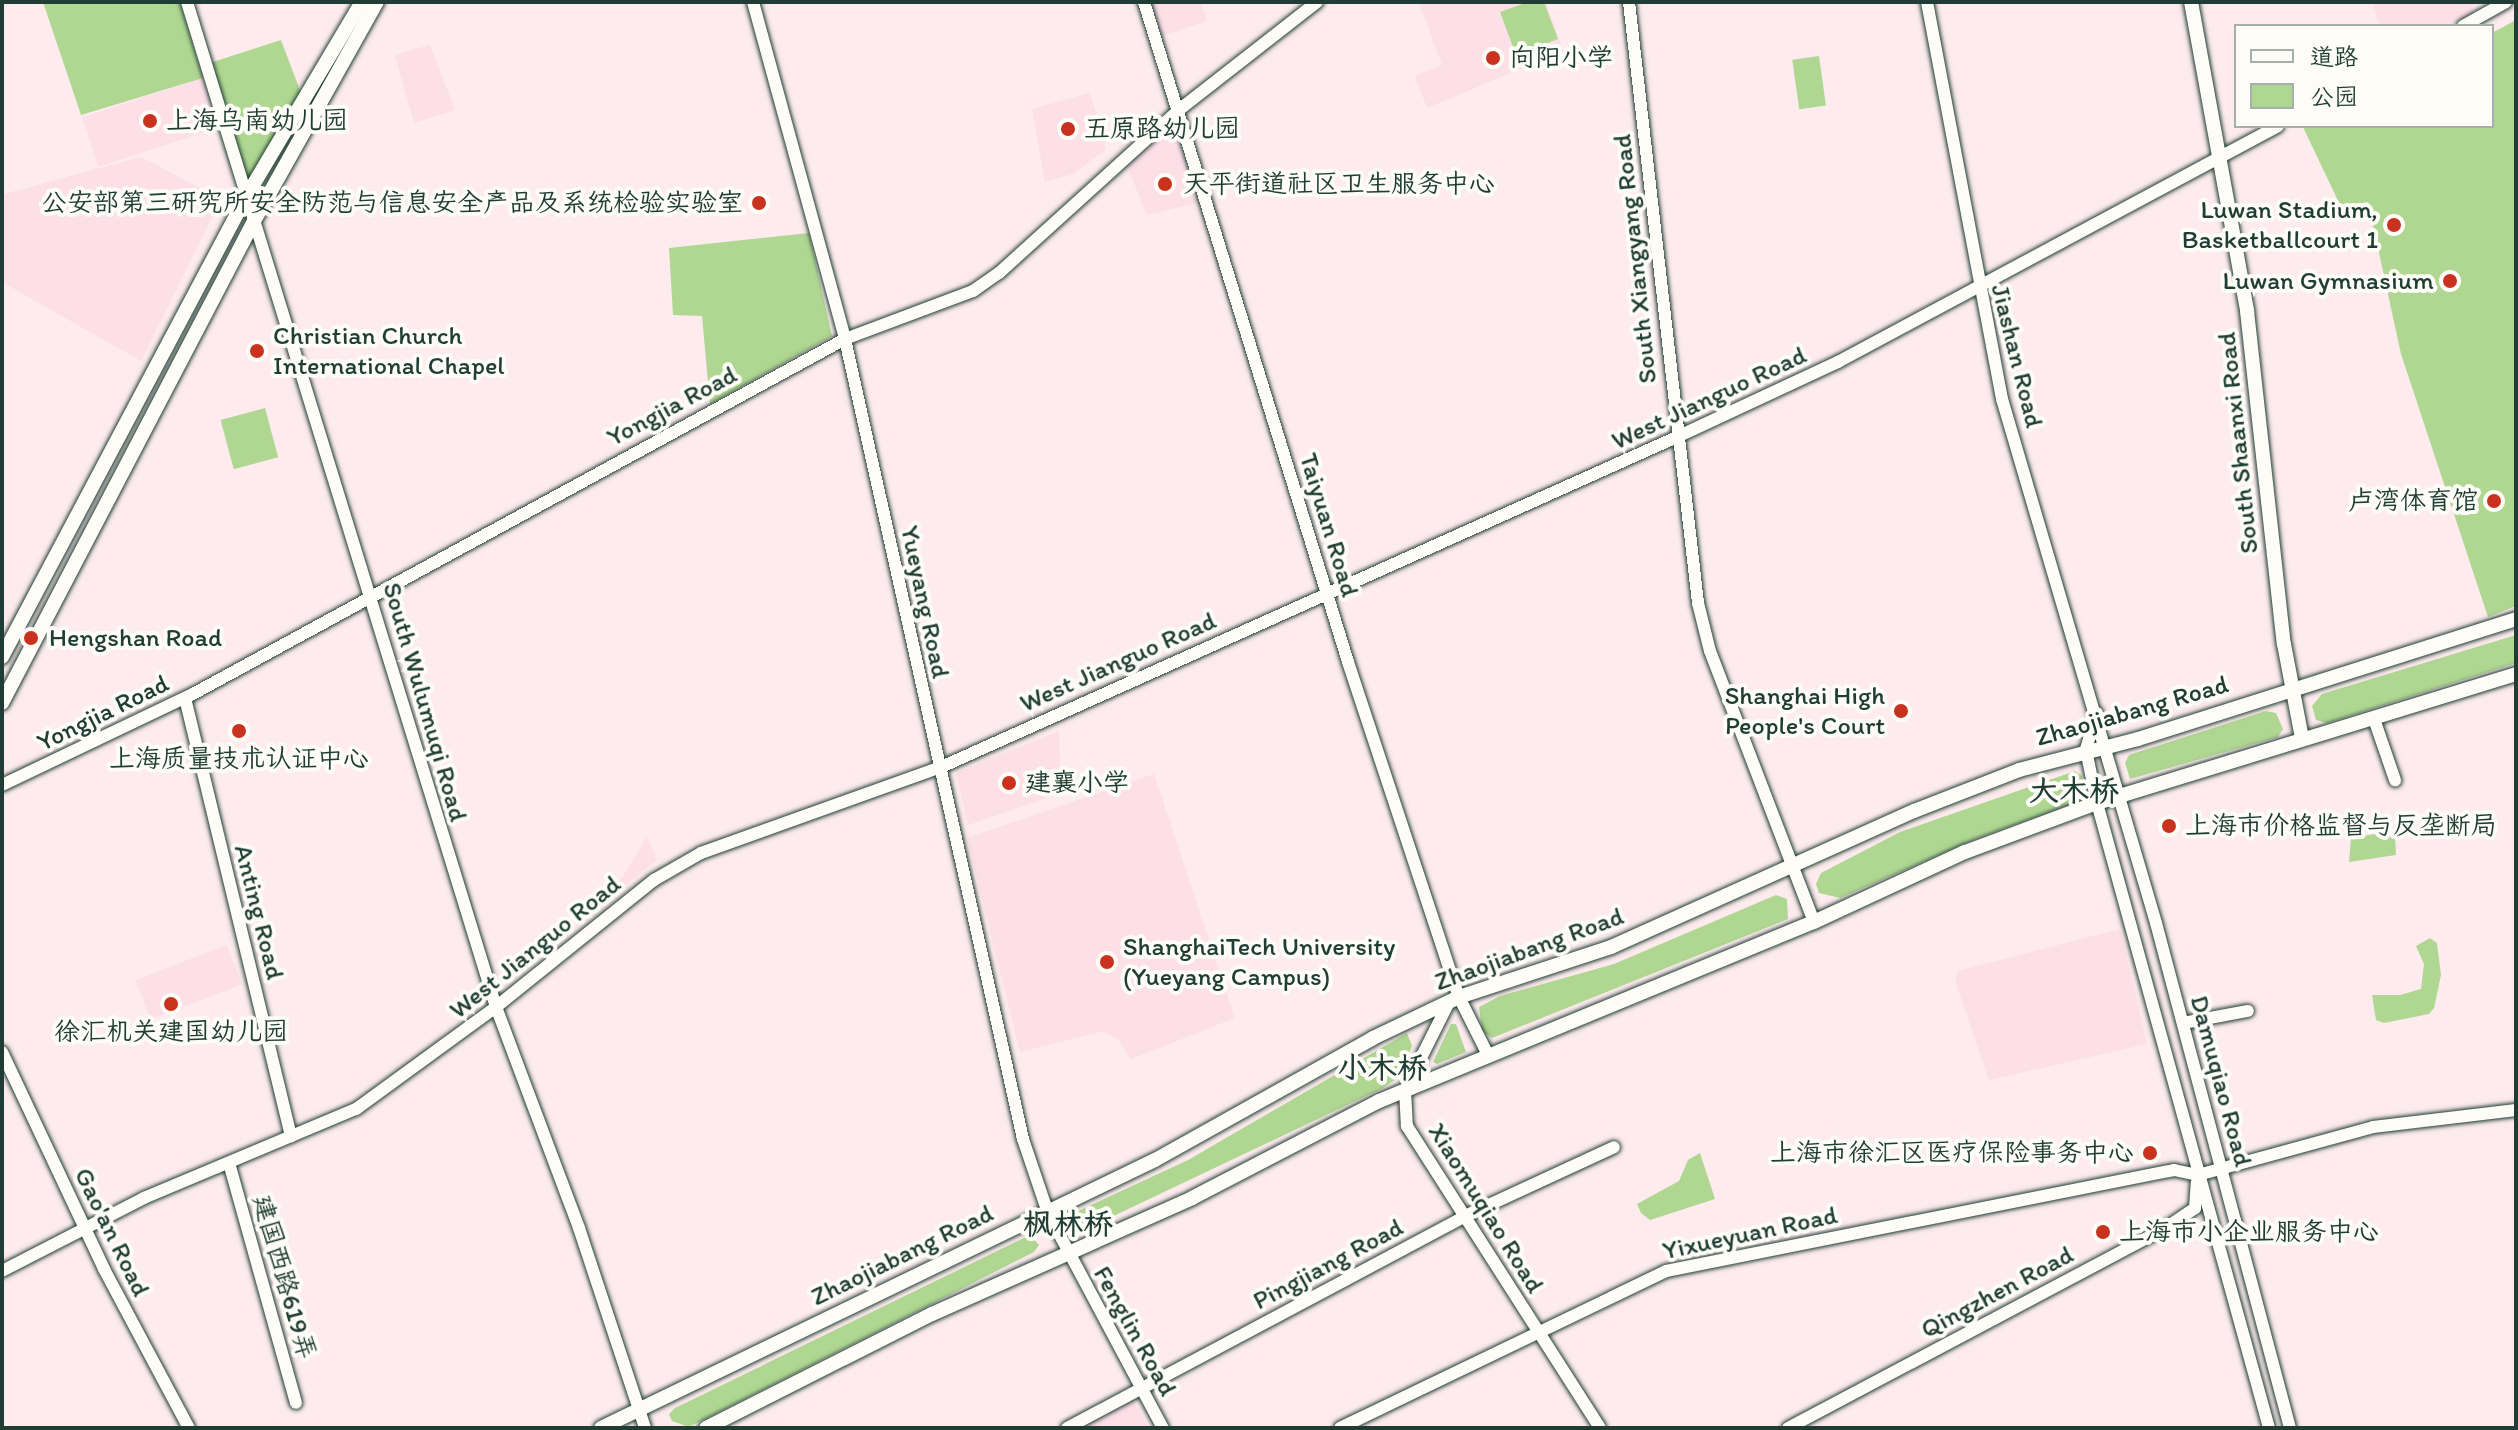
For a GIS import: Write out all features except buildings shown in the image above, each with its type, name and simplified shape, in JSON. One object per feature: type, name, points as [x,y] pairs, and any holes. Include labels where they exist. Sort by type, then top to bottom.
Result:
[{"type":"main road","points":[[2,657],[246,197],[362,2]]},
{"type":"main road","points":[[2,703],[254,221],[377,2]]},
{"type":"main road","name":"South Shaanxi Road","points":[[2191,2],[2259,404],[2291,687],[2302,738]]},
{"type":"main road","name":"Zhaojiabang Road","points":[[601,1428],[1048,1213],[1454,999],[1611,947],[1914,811],[2086,750],[2516,619]]},
{"type":"main road","points":[[706,1428],[932,1314],[1069,1255],[1405,1090],[1814,922],[1965,852],[2097,803],[2516,674]]},
{"type":"street","name":"South Wulumuqi Road","points":[[187,2],[372,594],[496,1007],[641,1407],[645,1428]]},
{"type":"street","name":"Yueyang Road","points":[[753,2],[845,339],[1023,1139],[1048,1213]]},
{"type":"street","name":"Taiyuan Road","points":[[1144,2],[1180,109],[1327,595],[1454,999],[1488,1055]]},
{"type":"street","name":"Yongjia Road","points":[[2,785],[185,698],[845,339],[940,307],[999,273],[1180,109],[1317,2]]},
{"type":"street","name":"South Xiangyang Road","points":[[1629,2],[1691,565],[1705,633],[1814,922]]},
{"type":"street","name":"Jiashan Road","points":[[1927,2],[1978,289],[2002,399],[2106,745]]},
{"type":"street","points":[[2467,24],[2506,2]]},
{"type":"street","name":"West Jianguo Road","points":[[2,1271],[84,1227],[356,1109],[496,1007],[611,913],[701,853],[939,768],[1677,437],[1978,289],[2218,155],[2274,128]]},
{"type":"street","name":"Anting Road","points":[[185,698],[291,1136]]},
{"type":"street","points":[[2086,750],[2097,713]]},
{"type":"street","points":[[2374,719],[2395,780]]},
{"type":"street","name":"Damuqiao Road","points":[[2106,745],[2290,1428]]},
{"type":"street","name":"Damuqiao Road","points":[[2086,750],[2097,803],[2269,1428]]},
{"type":"street","points":[[1405,1090],[1454,999]]},
{"type":"street","points":[[2183,1023],[2248,1011]]},
{"type":"street","name":"Gao'an Road","points":[[2,1052],[84,1227],[189,1428]]},
{"type":"street","name":"Xiaomuqiao Road","points":[[1405,1090],[1407,1126],[1600,1428]]},
{"type":"street","name":"Yixueyuan Road","points":[[1340,1428],[1666,1271],[2174,1170],[2198,1175],[2373,1127],[2516,1110]]},
{"type":"street","name":"Pingjiang Road","points":[[1067,1428],[1465,1216],[1614,1147]]},
{"type":"street","name":"建国西路619弄","points":[[229,1163],[296,1403]]},
{"type":"street","name":"Qingzhen Road","points":[[1788,1428],[2167,1227],[2195,1208],[2198,1175]]},
{"type":"street","name":"Fenglin Road","points":[[1048,1213],[1163,1428]]},
{"type":"shaded area","points":[[1150,2],[1201,2],[1207,21],[1161,36]]},
{"type":"shaded area","name":"向阳小学","points":[[1419,2],[1546,2],[1563,51],[1427,108],[1415,76],[1442,65]]},
{"type":"shaded area","points":[[2372,2],[2472,2],[2473,13],[2454,24],[2379,24]]},
{"type":"shaded area","points":[[430,45],[455,110],[414,123],[395,55]]},
{"type":"shaded area","name":"上海乌南幼儿园","points":[[203,78],[219,127],[98,167],[82,117]]},
{"type":"shaded area","name":"五原路幼儿园","points":[[1090,93],[1106,149],[1073,174],[1045,182],[1032,109]]},
{"type":"shaded area","name":"天平街道社区卫生服务中心","points":[[1176,121],[1202,202],[1147,215],[1127,166]]},
{"type":"shaded area","points":[[141,157],[221,199],[141,361],[2,282],[4,194]]},
{"type":"shaded area","name":"建襄小学","points":[[1059,731],[1061,793],[968,825],[956,773]]},
{"type":"shaded area","name":"ShanghaiTech University (Yueyang Campus)","points":[[1154,774],[1235,1018],[1131,1059],[1118,1039],[1104,1031],[1020,1052],[967,838]]},
{"type":"shaded area","points":[[647,837],[657,860],[610,897]]},
{"type":"shaded area","points":[[2120,929],[2147,1044],[1989,1080],[1955,981],[1958,971]]},
{"type":"shaded area","name":"徐汇机关建国幼儿园","points":[[227,945],[242,984],[151,1019],[136,980]]},
{"type":"shaded area","points":[[1132,1398],[1148,1428],[1075,1428]]},
{"type":"green space","points":[[43,2],[180,2],[203,78],[81,115]]},
{"type":"green space","points":[[1528,2],[1544,2],[1558,39],[1516,55],[1500,12]]},
{"type":"green space","name":"Luwan Gymnasium","points":[[2516,20],[2516,606],[2488,617],[2401,354],[2368,202],[2341,207],[2303,128],[2494,128],[2494,32]]},
{"type":"green space","points":[[281,40],[301,93],[247,187],[210,63]]},
{"type":"green space","points":[[1819,56],[1826,106],[1799,109],[1792,60]]},
{"type":"green space","points":[[809,233],[832,336],[710,404],[702,316],[673,315],[669,248]]},
{"type":"green space","points":[[265,408],[278,457],[234,469],[221,420]]},
{"type":"green space","points":[[2516,635],[2516,663],[2327,723],[2316,720],[2312,706],[2322,694]]},
{"type":"green space","points":[[2266,711],[2276,713],[2283,729],[2278,737],[2130,779],[2125,763],[2129,755]]},
{"type":"green space","points":[[2075,771],[2082,776],[2085,799],[1975,839],[1840,898],[1819,893],[1816,884],[1821,873],[1900,832]]},
{"type":"green space","points":[[2387,832],[2395,834],[2396,855],[2349,862],[2351,838]]},
{"type":"green space","points":[[1776,895],[1787,899],[1788,919],[1492,1038],[1482,1031],[1479,1007],[1500,996],[1614,964]]},
{"type":"green space","points":[[2430,938],[2437,943],[2441,975],[2434,1008],[2429,1014],[2384,1023],[2376,1020],[2372,995],[2400,995],[2421,989],[2424,964],[2416,946]]},
{"type":"green space","points":[[1451,1024],[1456,1024],[1466,1052],[1437,1064],[1433,1062]]},
{"type":"green space","points":[[1407,1033],[1412,1046],[1399,1077],[1383,1088],[1082,1231],[1076,1229],[1074,1213],[1188,1160]]},
{"type":"green space","points":[[1700,1153],[1715,1199],[1650,1220],[1641,1213],[1637,1204],[1679,1181],[1688,1160]]},
{"type":"green space","points":[[1030,1235],[1039,1245],[1034,1252],[689,1427],[672,1421],[669,1414],[675,1408]]},
{"type":"place","name":"向阳小学","points":[[1493,58]]},
{"type":"place","name":"上海乌南幼儿园","points":[[150,121]]},
{"type":"place","name":"五原路幼儿园","points":[[1068,129]]},
{"type":"place","name":"天平街道社区卫生服务中心","points":[[1165,184]]},
{"type":"place","name":"公安部第三研究所安全防范与信息安全产品及系统检验实验室","points":[[759,203]]},
{"type":"place","name":"Luwan Stadium, Basketballcourt 1","points":[[2394,225]]},
{"type":"place","name":"Luwan Gymnasium","points":[[2450,281]]},
{"type":"place","name":"Christian Church International Chapel","points":[[257,351]]},
{"type":"place","name":"卢湾体育馆","points":[[2494,501]]},
{"type":"place","name":"Hengshan Road","points":[[31,638]]},
{"type":"place","name":"Shanghai High People's Court","points":[[1901,711]]},
{"type":"place","name":"上海质量技术认证中心","points":[[239,731]]},
{"type":"place","name":"建襄小学","points":[[1009,783]]},
{"type":"place","name":"上海市价格监督与反垄断局","points":[[2169,826]]},
{"type":"place","name":"ShanghaiTech University (Yueyang Campus)","points":[[1107,962]]},
{"type":"place","name":"徐汇机关建国幼儿园","points":[[171,1004]]},
{"type":"place","name":"上海市徐汇区医疗保险事务中心","points":[[2150,1153]]},
{"type":"place","name":"上海市小企业服务中心","points":[[2103,1232]]},
{"type":"district","name":"大木桥","points":[[2074,791]]},
{"type":"district","name":"小木桥","points":[[1382,1068]]},
{"type":"district","name":"枫林桥","points":[[1068,1224]]}]
